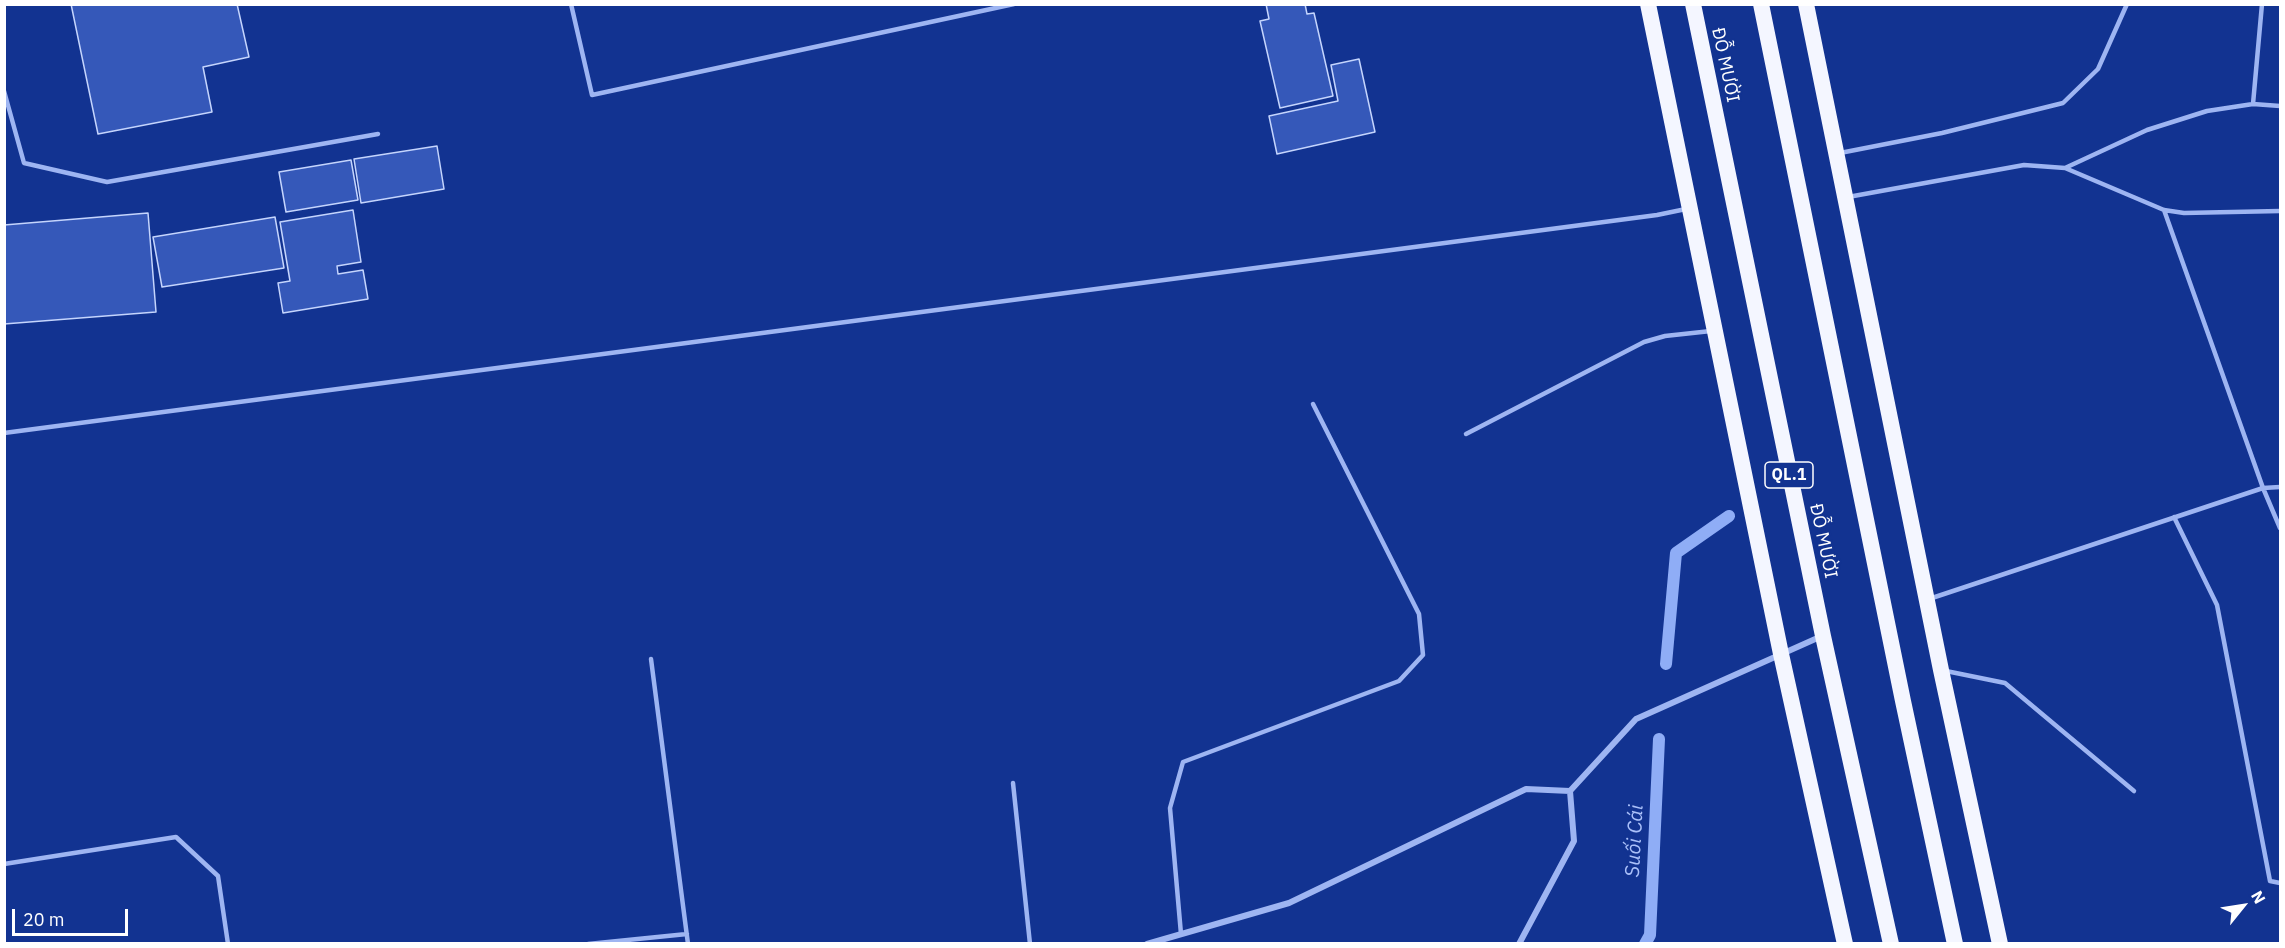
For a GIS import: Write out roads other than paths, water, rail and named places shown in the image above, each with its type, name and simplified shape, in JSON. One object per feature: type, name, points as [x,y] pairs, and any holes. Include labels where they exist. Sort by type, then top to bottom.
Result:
[{"type":"highway","name":"QL.1","points":[[1648,4],[1781,654],[1845,944]]},
{"type":"highway","name":"ĐỖ MƯỜI","points":[[1693,4],[1822,636],[1891,944]]},
{"type":"highway","points":[[1761,4],[1903,701],[1955,944]]},
{"type":"highway","points":[[1806,4],[1941,670],[2000,944]]},
{"type":"street","points":[[1520,944],[1574,841],[1570,790],[1636,719],[1822,636]]},
{"type":"street","points":[[1147,944],[1289,903],[1526,789],[1570,790]]},
{"type":"lane","points":[[571,4],[592,95],[1014,4]]},
{"type":"lane","points":[[1838,153],[1942,133],[2063,103],[2098,69],[2127,4]]},
{"type":"lane","points":[[2253,104],[2262,4]]},
{"type":"lane","points":[[4,91],[24,163],[107,182],[378,134]]},
{"type":"lane","points":[[2065,168],[2147,130],[2207,111],[2253,104],[2280,106]]},
{"type":"lane","points":[[1845,198],[2024,165],[2065,168],[2164,210],[2184,213],[2280,211]]},
{"type":"lane","points":[[4,433],[1658,215],[1689,208]]},
{"type":"lane","points":[[2164,210],[2263,488],[2280,528]]},
{"type":"lane","points":[[1466,434],[1644,342],[1665,336],[1714,331]]},
{"type":"lane","points":[[1182,934],[1170,808],[1183,762],[1399,681],[1423,655],[1419,614],[1313,404]]},
{"type":"lane","points":[[1927,599],[2263,488],[2280,487]]},
{"type":"lane","points":[[2174,517],[2217,605],[2270,881],[2280,883]]},
{"type":"lane","points":[[651,659],[688,944]]},
{"type":"lane","points":[[1941,670],[2005,683],[2134,791]]},
{"type":"lane","points":[[1013,783],[1030,944]]},
{"type":"lane","points":[[4,864],[176,837],[218,876],[228,944]]},
{"type":"lane","points":[[588,944],[687,933]]},
{"type":"waterway","name":"Suối Cái","points":[[1666,664],[1676,553],[1729,516]]},
{"type":"waterway","name":"Suối Cái","points":[[1645,944],[1650,935],[1659,739]]}]
